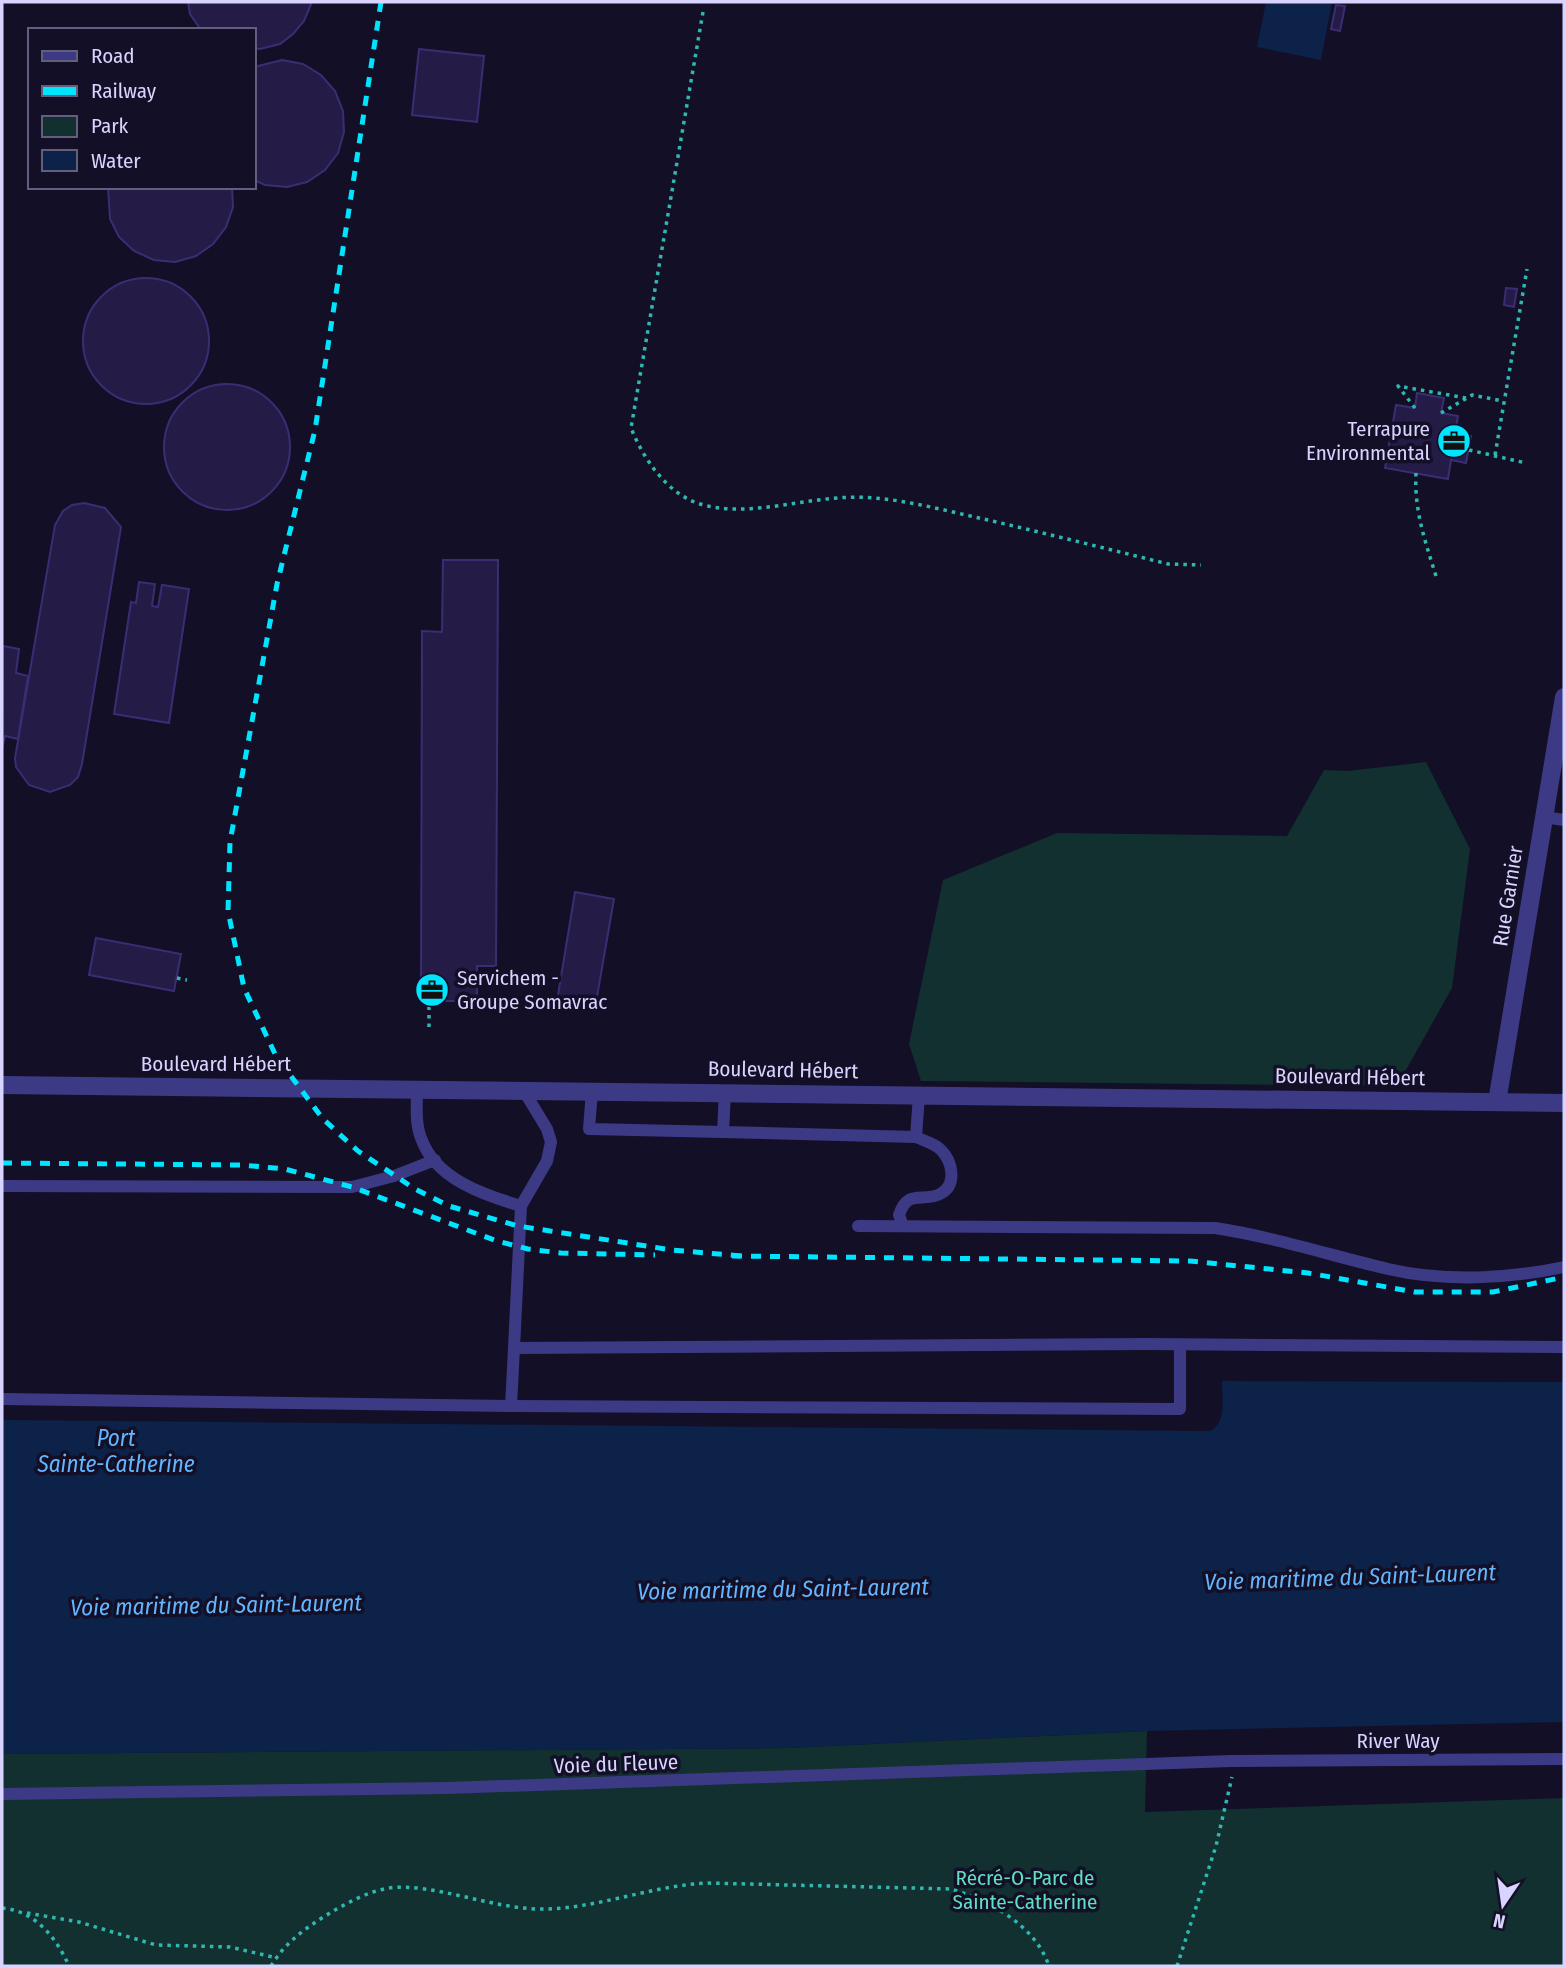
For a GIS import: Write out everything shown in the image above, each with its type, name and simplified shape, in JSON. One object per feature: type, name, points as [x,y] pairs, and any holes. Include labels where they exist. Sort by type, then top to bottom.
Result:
[{"type":"street","name":"Rue Garnier","points":[[1497,1102],[1564,697]]},
{"type":"street","name":"Boulevard Hébert","points":[[2,1085],[1564,1103]]},
{"type":"lane","points":[[1544,817],[1564,820]]},
{"type":"lane","points":[[418,1089],[421,1139],[435,1160],[459,1182],[481,1195],[521,1206]]},
{"type":"lane","points":[[511,1406],[521,1206],[547,1161],[551,1142],[547,1129],[524,1091]]},
{"type":"lane","points":[[592,1091],[589,1129],[916,1138],[940,1148],[950,1164],[948,1188],[939,1195],[911,1198],[903,1205],[899,1215],[904,1226]]},
{"type":"lane","points":[[723,1132],[725,1093]]},
{"type":"lane","points":[[916,1138],[919,1095]]},
{"type":"lane","points":[[2,1186],[352,1187],[435,1160]]},
{"type":"lane","points":[[858,1226],[1215,1228],[1270,1236],[1388,1269],[1428,1275],[1491,1277],[1531,1274],[1564,1267]]},
{"type":"lane","points":[[514,1348],[1180,1345],[1564,1348]]},
{"type":"lane","points":[[2,1398],[511,1406],[1180,1409],[1180,1345]]},
{"type":"lane","name":"River Way","points":[[1231,1762],[1564,1759]]},
{"type":"lane","name":"Voie du Fleuve","points":[[2,1794],[461,1788],[1231,1762]]},
{"type":"path","points":[[703,12],[631,428],[639,447],[670,487],[698,503],[727,509],[761,508],[819,497],[873,498],[940,509],[1168,564],[1201,565]]},
{"type":"path","points":[[1495,455],[1527,269]]},
{"type":"path","points":[[1415,408],[1398,386],[1466,398]]},
{"type":"path","points":[[1441,413],[1472,394],[1504,401]]},
{"type":"path","points":[[1469,450],[1526,463]]},
{"type":"path","points":[[1416,473],[1415,497],[1420,527],[1436,576]]},
{"type":"path","points":[[177,978],[187,980]]},
{"type":"path","points":[[429,1002],[429,1027]]},
{"type":"path","points":[[585,1006],[606,1008]]},
{"type":"path","points":[[1177,1966],[1228,1806],[1231,1762]]},
{"type":"path","points":[[271,1966],[298,1934],[317,1921],[363,1896],[391,1888],[432,1892],[524,1909],[576,1907],[684,1884],[706,1883],[951,1889],[974,1896],[1025,1929],[1040,1946],[1049,1966]]},
{"type":"path","points":[[2,1908],[79,1922],[156,1945],[230,1947],[277,1958]]},
{"type":"path","points":[[27,1913],[50,1936],[69,1966]]},
{"type":"green space","points":[[1426,762],[1470,849],[1452,988],[1397,1086],[921,1081],[909,1044],[943,880],[1057,833],[1287,836],[1324,770],[1348,771]]},
{"type":"green space","name":"Récré-O-Parc de Sainte-Catherine","points":[[1147,1731],[1145,1812],[1564,1798],[1564,1966],[2,1966],[2,1754],[787,1748]]},
{"type":"water","points":[[1266,2],[1332,2],[1321,60],[1257,47]]},
{"type":"water","points":[[1222,1381],[1564,1382],[1564,1722],[1147,1731],[787,1748],[2,1754],[2,1420],[1210,1431],[1221,1416]]},
{"type":"building","points":[[188,2],[312,2],[304,21],[293,34],[280,44],[260,49],[256,48],[256,28],[200,28],[190,14]]},
{"type":"building","points":[[1336,5],[1345,6],[1340,31],[1331,29]]},
{"type":"building","points":[[419,49],[484,56],[477,122],[412,115]]},
{"type":"building","points":[[282,60],[303,64],[321,75],[335,91],[343,111],[344,132],[338,153],[325,170],[307,182],[287,187],[265,185],[256,181],[256,66]]},
{"type":"building","points":[[108,189],[232,189],[233,207],[226,227],[213,244],[196,256],[175,262],[154,260],[134,251],[119,237],[110,219]]},
{"type":"building","points":[[146,278],[170,283],[190,297],[204,317],[209,341],[204,365],[190,385],[170,399],[146,404],[122,399],[102,385],[88,365],[83,341],[88,317],[102,297],[122,283]]},
{"type":"building","points":[[1506,288],[1517,289],[1514,307],[1504,305]]},
{"type":"building","points":[[227,384],[251,389],[271,403],[285,423],[290,447],[285,471],[271,491],[251,505],[227,510],[203,505],[183,491],[169,471],[164,447],[169,423],[183,403],[203,389]]},
{"type":"building","points":[[1417,393],[1444,398],[1441,413],[1458,416],[1455,433],[1471,436],[1466,463],[1451,460],[1448,479],[1385,468],[1396,405],[1415,408]]},
{"type":"building","points":[[84,503],[105,508],[121,527],[82,764],[78,777],[70,785],[50,792],[29,785],[16,767],[15,758],[55,525],[63,511],[72,505]]},
{"type":"building","points":[[443,560],[498,560],[496,966],[477,966],[477,1001],[421,1001],[422,631],[442,632]]},
{"type":"building","points":[[139,582],[155,584],[152,606],[158,607],[162,585],[189,589],[169,723],[114,714],[131,602],[136,603]]},
{"type":"building","points":[[3,646],[19,649],[16,673],[28,676],[18,739],[5,736],[2,749]]},
{"type":"building","points":[[575,892],[614,899],[595,1008],[557,1001]]},
{"type":"building","points":[[96,938],[181,954],[174,991],[89,975]]},
{"type":"railway","points":[[381,2],[315,430],[277,584],[230,842],[228,911],[244,988],[276,1056],[323,1119],[358,1151],[415,1189],[449,1206],[518,1226],[672,1250],[742,1256]]},
{"type":"railway","points":[[2,1163],[242,1165],[285,1169],[352,1187],[497,1241],[528,1249],[561,1253],[655,1255]]},
{"type":"railway","points":[[732,1256],[1190,1261],[1308,1273],[1415,1292],[1493,1292],[1564,1277]]},
{"type":"place","name":"Terrapure Environmental","points":[[1454,441]]},
{"type":"place","name":"Servichem - Groupe Somavrac","points":[[432,990]]},
{"type":"water label","name":"Port Sainte-Catherine","points":[[116,1451]]},
{"type":"water label","name":"Voie maritime du Saint-Laurent","points":[[1350,1577]]},
{"type":"water label","name":"Voie maritime du Saint-Laurent","points":[[783,1589]]},
{"type":"water label","name":"Voie maritime du Saint-Laurent","points":[[216,1605]]}]
